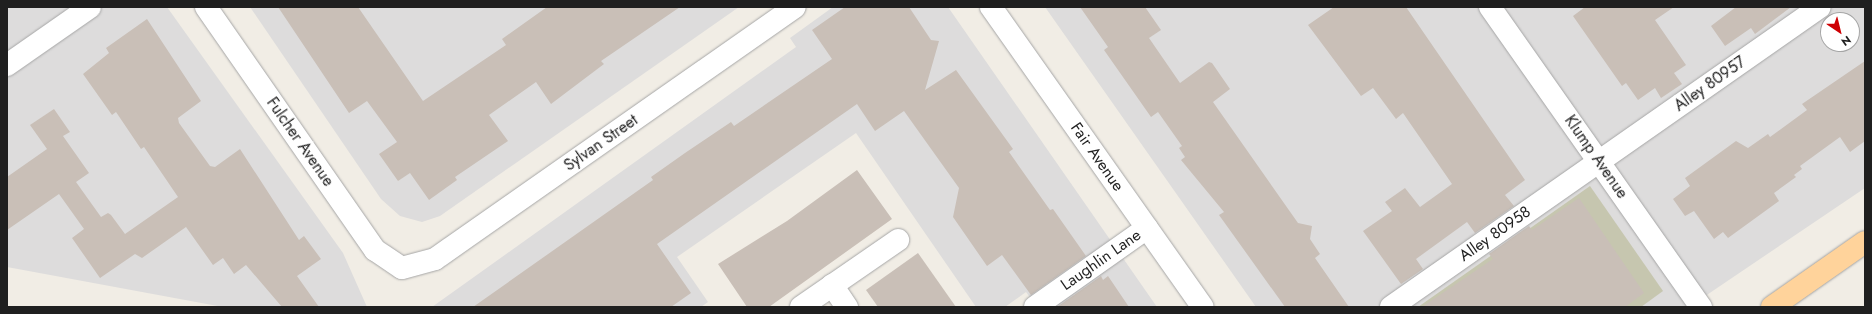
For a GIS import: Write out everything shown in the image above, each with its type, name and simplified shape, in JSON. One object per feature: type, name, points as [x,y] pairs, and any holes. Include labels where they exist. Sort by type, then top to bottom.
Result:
[{"type":"main road","points":[[1772,307],[1865,242]]},
{"type":"street","points":[[7,65],[90,7]]},
{"type":"street","name":"Fulcher Avenue","points":[[206,7],[375,250],[402,268]]},
{"type":"street","name":"Sylvan Street","points":[[402,268],[435,259],[795,7]]},
{"type":"street","name":"Fair Avenue","points":[[991,7],[1203,307]]},
{"type":"street","name":"Klump Avenue","points":[[1490,7],[1701,307]]},
{"type":"street","name":"Alley 80957","points":[[1599,161],[1820,7]]},
{"type":"street","name":"Alley 80958","points":[[1390,307],[1599,161]]},
{"type":"street","name":"Laughlin Lane","points":[[1035,307],[1147,228]]},
{"type":"street","points":[[801,307],[898,240]]},
{"type":"street","points":[[832,286],[847,307]]},
{"type":"shaded area","points":[[7,7],[167,7],[343,253],[367,307],[223,307],[7,267]]},
{"type":"shaded area","points":[[250,7],[739,7],[440,216],[422,222],[400,216],[381,199]]},
{"type":"shaded area","points":[[833,7],[948,7],[1157,307],[1037,307],[1026,292],[1005,307],[976,307],[856,133],[677,257],[708,302],[701,307],[432,307],[796,47],[790,38]]},
{"type":"shaded area","points":[[1045,7],[1865,7],[1865,188],[1689,307],[1256,307]]},
{"type":"shaded area","points":[[1590,186],[1663,291],[1641,307],[1418,307]]},
{"type":"building","points":[[278,7],[358,7],[423,101],[506,45],[502,39],[547,7],[680,7],[601,61],[604,64],[551,104],[536,82],[489,115],[508,141],[455,177],[457,180],[429,200],[410,173],[398,181],[379,154],[397,142],[367,101],[349,113]]},
{"type":"building","points":[[845,7],[909,7],[931,40],[939,41],[925,90],[956,70],[1013,149],[1009,152],[1050,210],[1053,209],[1086,256],[1031,295],[1002,255],[987,266],[953,217],[959,188],[904,111],[875,131],[857,104],[657,244],[691,293],[671,307],[473,307],[653,180],[651,177],[685,153],[731,122],[734,126],[832,59],[812,30]]},
{"type":"building","points":[[1080,7],[1145,7],[1161,30],[1149,38],[1180,83],[1209,62],[1212,63],[1230,89],[1213,102],[1298,223],[1312,226],[1310,239],[1320,254],[1315,258],[1349,307],[1285,307],[1219,215],[1224,212],[1181,160],[1185,157],[1179,148],[1182,146],[1158,112],[1151,117],[1104,50],[1108,47]]},
{"type":"building","points":[[1334,7],[1406,7],[1525,180],[1505,195],[1514,206],[1475,233],[1467,222],[1416,259],[1423,269],[1401,284],[1363,231],[1392,211],[1385,202],[1405,188],[1420,207],[1452,184],[1403,113],[1396,119],[1373,88],[1361,96],[1308,25]]},
{"type":"building","points":[[1585,7],[1674,7],[1655,20],[1686,65],[1674,73],[1682,84],[1661,98],[1655,88],[1638,100],[1626,83],[1622,86],[1573,16]]},
{"type":"building","points":[[1736,7],[1791,7],[1755,34],[1751,28],[1725,46],[1711,26]]},
{"type":"building","points":[[147,19],[201,101],[178,118],[179,123],[210,166],[215,167],[240,149],[299,240],[304,236],[321,259],[297,276],[319,307],[282,307],[246,265],[234,274],[223,258],[213,265],[186,227],[142,258],[135,254],[100,278],[72,238],[84,229],[59,194],[7,230],[7,177],[47,149],[30,125],[54,109],[70,132],[63,136],[89,173],[76,182],[101,217],[108,213],[111,215],[125,234],[178,197],[144,147],[141,149],[116,112],[112,115],[83,74],[109,53],[106,48]]},
{"type":"building","points":[[1865,61],[1865,141],[1850,152],[1840,137],[1800,166],[1802,169],[1794,175],[1796,177],[1774,193],[1779,201],[1728,238],[1723,232],[1714,239],[1694,211],[1685,216],[1673,199],[1690,186],[1685,178],[1736,141],[1748,148],[1768,134],[1770,137],[1807,110],[1802,104]]},
{"type":"building","points":[[857,170],[892,219],[769,307],[747,307],[718,264],[787,221]]},
{"type":"building","points":[[1579,198],[1644,293],[1625,307],[1422,307],[1493,259],[1489,254],[1529,226],[1532,230]]},
{"type":"building","points":[[918,253],[956,307],[878,307],[866,290]]},
{"type":"building","points":[[1101,276],[1103,280],[1108,276],[1129,307],[1057,307]]}]
